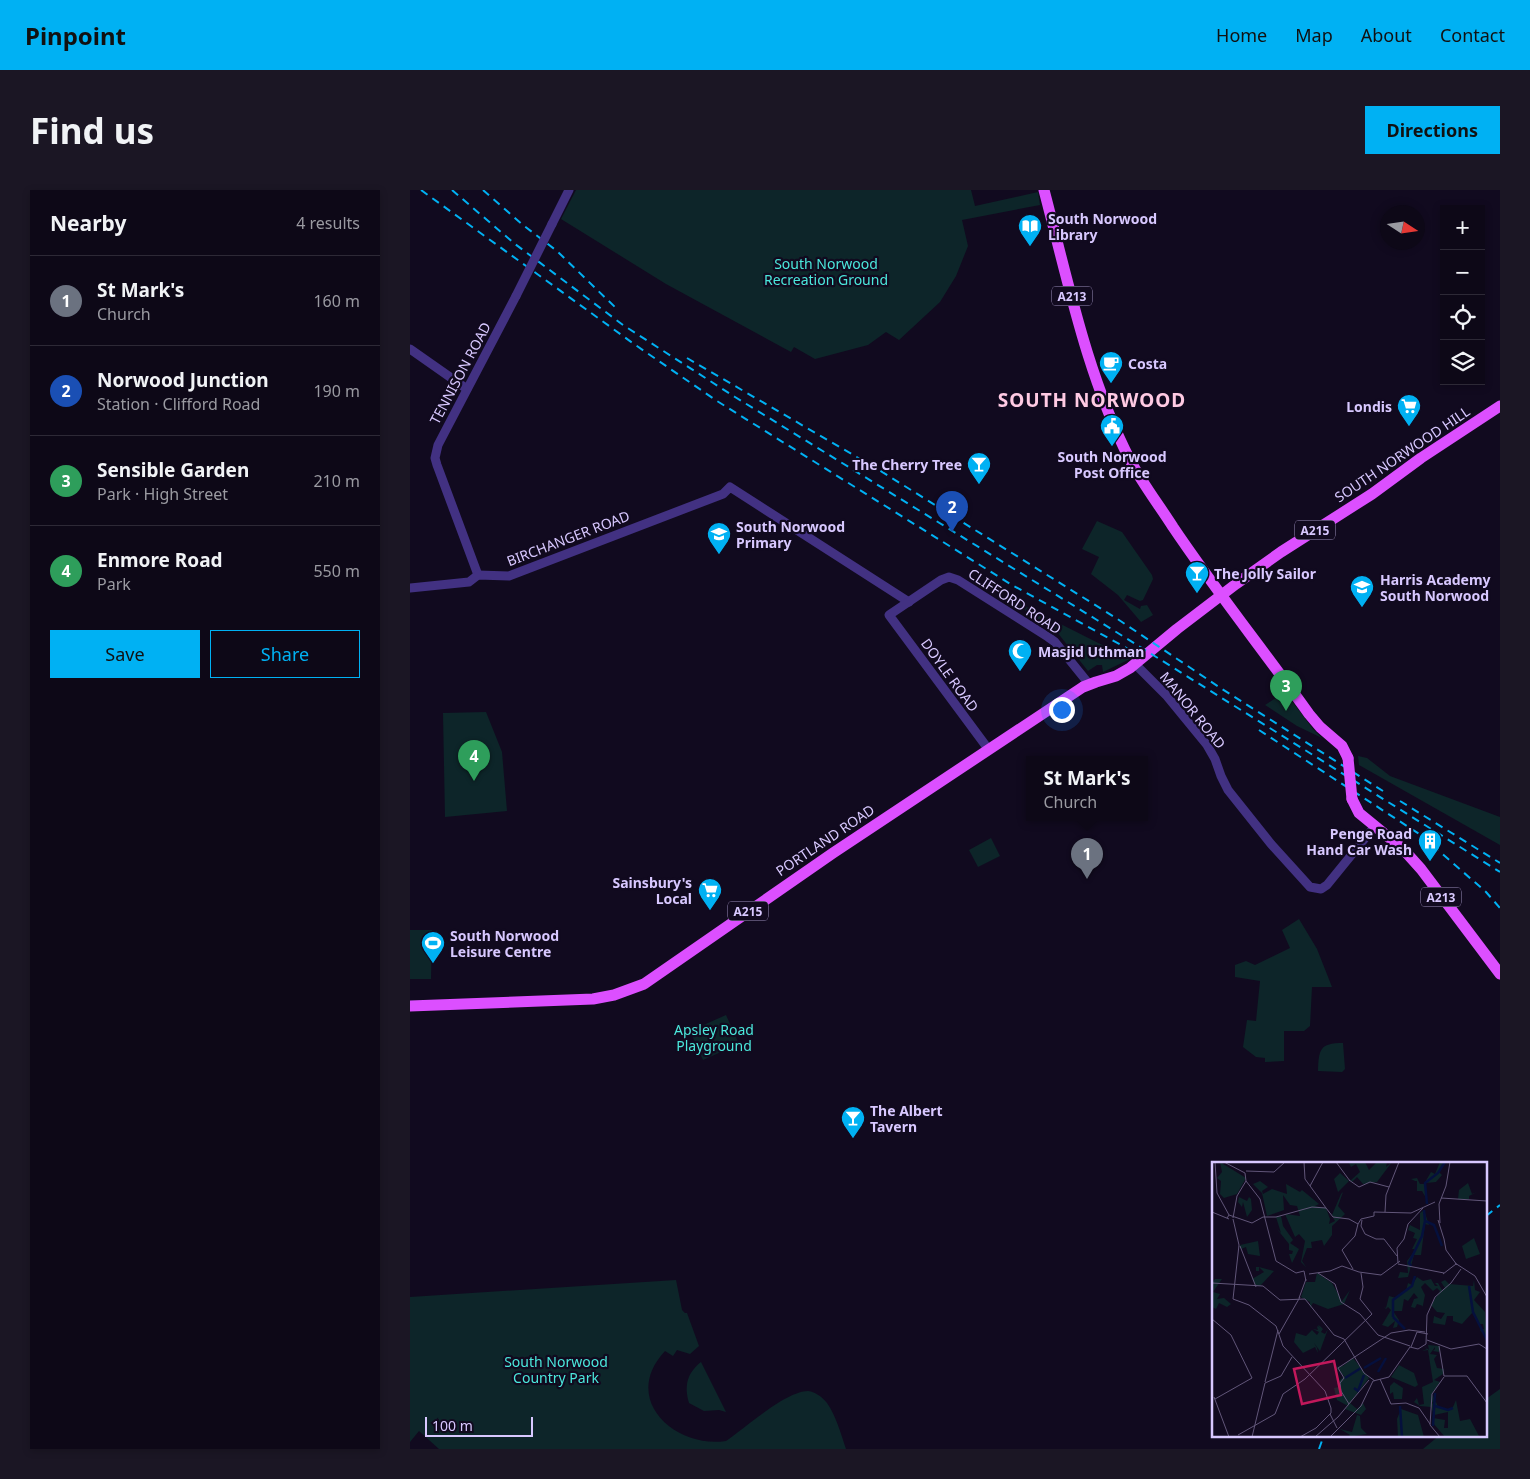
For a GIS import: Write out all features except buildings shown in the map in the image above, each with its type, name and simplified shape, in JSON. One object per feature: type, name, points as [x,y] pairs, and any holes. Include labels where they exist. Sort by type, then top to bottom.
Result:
[{"type":"main road","name":"A213","points":[[1044,190],[1077,317],[1105,401],[1131,461],[1183,541],[1309,714],[1320,727],[1342,746],[1348,758],[1352,799],[1359,813],[1403,849],[1421,869],[1500,974]]},
{"type":"main road","name":"SOUTH NORWOOD HILL","points":[[1221,595],[1277,555],[1372,494],[1421,458],[1500,406]]},
{"type":"main road","name":"PORTLAND ROAD","points":[[410,1006],[593,999],[614,996],[644,984],[833,852],[1089,684],[1116,676],[1135,664],[1221,595]]},
{"type":"street","name":"TENNISON ROAD","points":[[478,575],[436,458],[438,445],[569,190]]},
{"type":"street","points":[[410,349],[467,389]]},
{"type":"street","name":"BIRCHANGER ROAD","points":[[410,588],[469,582],[478,575],[509,576],[723,494],[730,487],[909,602]]},
{"type":"street","name":"CLIFFORD ROAD","points":[[889,615],[941,580],[950,578],[958,580],[1052,640],[1089,684]]},
{"type":"street","name":"DOYLE ROAD","points":[[889,615],[989,750]]},
{"type":"street","name":"MANOR ROAD","points":[[1135,664],[1172,702],[1207,745],[1225,784],[1249,817],[1311,888],[1323,888],[1330,883],[1375,826]]},
{"type":"green space","name":"South Norwood Recreation Ground","points":[[576,190],[971,190],[975,206],[1038,192],[1040,205],[962,220],[968,246],[956,276],[940,302],[899,340],[886,332],[868,345],[815,359],[794,347],[791,352],[666,284],[561,219]]},
{"type":"green space","points":[[1097,521],[1122,532],[1152,575],[1153,579],[1143,600],[1140,601],[1127,595],[1124,600],[1140,609],[1141,606],[1147,605],[1153,615],[1141,622],[1118,595],[1091,574],[1099,557],[1082,549]]},
{"type":"green space","points":[[1019,603],[1130,659],[1103,672],[1102,665],[1097,665],[1088,671],[1057,632],[1020,607]]},
{"type":"green space","points":[[1285,692],[1322,738],[1297,726],[1265,705]]},
{"type":"green space","points":[[486,712],[502,752],[507,811],[445,817],[443,713]]},
{"type":"green space","points":[[1358,756],[1367,758],[1390,776],[1500,817],[1500,845],[1359,765]]},
{"type":"green space","points":[[991,838],[1000,856],[978,867],[969,850]]},
{"type":"green space","points":[[1299,919],[1317,949],[1332,987],[1312,987],[1310,1026],[1304,1031],[1284,1031],[1284,1061],[1265,1062],[1265,1058],[1256,1057],[1243,1047],[1247,1020],[1256,1021],[1260,981],[1235,977],[1235,965],[1246,961],[1255,965],[1290,948],[1282,930]]},
{"type":"green space","name":"South Norwood Leisure Centre","points":[[410,930],[432,930],[431,979],[410,979]]},
{"type":"green space","name":"Apsley Road Playground","points":[[726,1015],[739,1044],[703,1060],[690,1031]]},
{"type":"green space","points":[[1343,1043],[1345,1069],[1342,1072],[1318,1071],[1322,1049],[1329,1044]]},
{"type":"green space","name":"South Norwood Country Park","points":[[676,1280],[682,1310],[687,1313],[699,1346],[690,1354],[677,1350],[673,1356],[665,1351],[653,1369],[648,1386],[651,1403],[660,1417],[672,1429],[689,1437],[707,1441],[726,1441],[777,1403],[808,1391],[819,1395],[827,1403],[836,1419],[846,1449],[439,1449],[419,1431],[410,1442],[410,1297]]},
{"type":"green space","points":[[701,1362],[726,1412],[719,1410],[704,1411],[689,1403],[688,1380],[696,1366]]},
{"type":"green space","points":[[1500,1389],[1500,1449],[1423,1449],[1439,1436],[1488,1436],[1488,1398]]},
{"type":"railway","points":[[421,190],[634,344],[717,401],[1012,585],[1143,657]]},
{"type":"railway","points":[[452,190],[515,244],[623,325],[735,397],[1097,620],[1500,872]]},
{"type":"railway","points":[[483,190],[523,225],[557,251],[618,310]]},
{"type":"railway","points":[[687,358],[879,470],[1116,618],[1222,689],[1383,791]]},
{"type":"railway","points":[[1259,730],[1427,839]]},
{"type":"railway","points":[[1400,801],[1500,863]]},
{"type":"railway","points":[[1422,836],[1486,892],[1500,908]]},
{"type":"railway","points":[[1488,1214],[1500,1205]]},
{"type":"railway","points":[[1319,1449],[1324,1436]]},
{"type":"place","name":"South Norwood Library","points":[[1030,247]]},
{"type":"place","name":"Costa","points":[[1111,384]]},
{"type":"place","name":"Londis","points":[[1409,427]]},
{"type":"place","name":"South Norwood Post Office","points":[[1112,447]]},
{"type":"place","name":"The Cherry Tree","points":[[979,485]]},
{"type":"place","name":"Norwood Junction","points":[[952,532]]},
{"type":"place","name":"South Norwood Primary","points":[[719,555]]},
{"type":"place","name":"The Jolly Sailor","points":[[1197,594]]},
{"type":"place","name":"Harris Academy South Norwood","points":[[1362,608]]},
{"type":"place","name":"Masjid Uthman","points":[[1020,672]]},
{"type":"place","name":"Sensible Garden","points":[[1286,711]]},
{"type":"place","name":"Enmore Road","points":[[474,781]]},
{"type":"place","name":"Penge Road Hand Car Wash","points":[[1430,862]]},
{"type":"place","name":"St Mark's","points":[[1087,879]]},
{"type":"place","name":"Sainsbury's Local","points":[[710,911]]},
{"type":"place","name":"South Norwood Leisure Centre","points":[[433,964]]},
{"type":"place","name":"The Albert Tavern","points":[[853,1139]]},
{"type":"district","name":"SOUTH NORWOOD","points":[[1092,400]]}]
